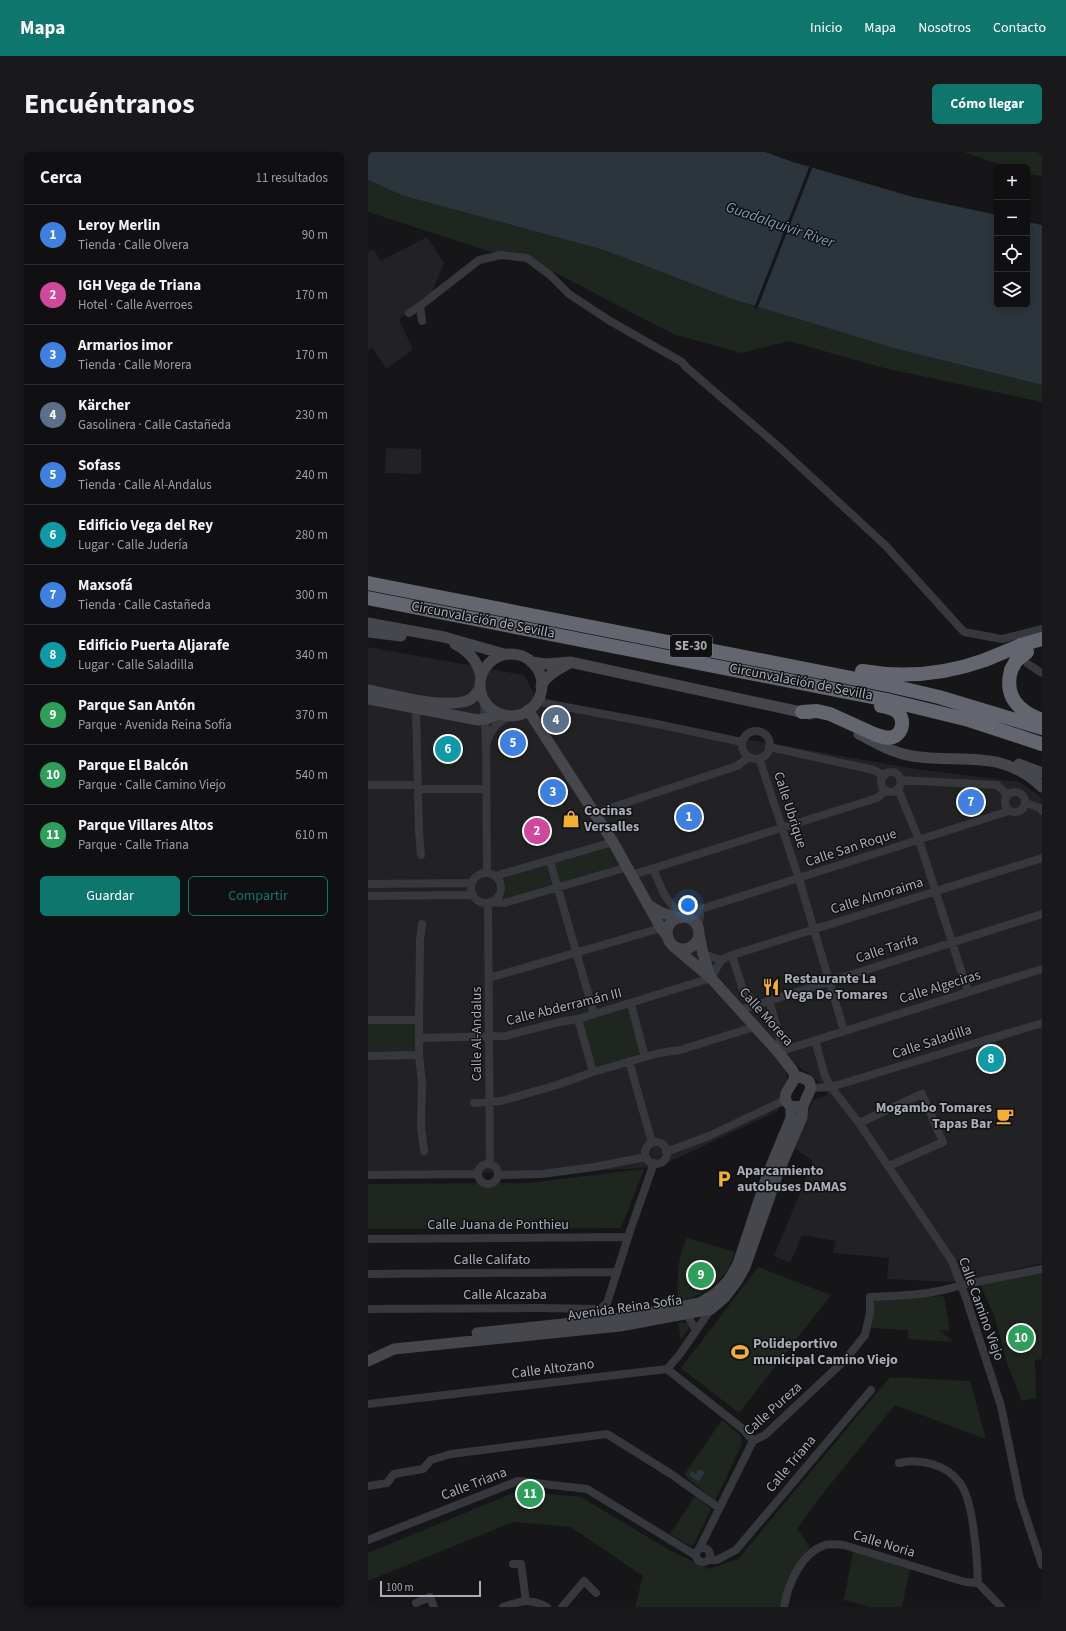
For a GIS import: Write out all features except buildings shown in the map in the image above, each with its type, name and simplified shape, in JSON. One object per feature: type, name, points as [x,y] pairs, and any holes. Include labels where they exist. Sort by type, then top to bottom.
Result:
[{"type":"highway","name":"Circunvalación de Sevilla","points":[[368,583],[780,663],[915,691],[1042,728]]},
{"type":"highway","name":"Circunvalación de Sevilla","points":[[368,598],[894,702],[969,720],[1042,744]]},
{"type":"highway","points":[[1042,640],[1016,661],[1011,670],[1008,685],[1013,699],[1025,712],[1042,720]]},
{"type":"highway","points":[[780,663],[806,661],[865,672],[904,674],[928,673],[959,668],[985,660],[1025,654],[1042,647]]},
{"type":"highway","points":[[792,681],[827,694],[893,709],[897,711],[900,716],[902,728],[892,737],[882,737],[830,714],[817,711],[802,712]]},
{"type":"street","points":[[409,313],[479,260],[502,255],[527,258],[550,275],[569,294],[610,321],[682,362],[779,447],[886,546],[964,632],[1002,638],[1042,629]]},
{"type":"street","points":[[420,306],[422,321]]},
{"type":"street","points":[[368,623],[444,637],[504,654],[516,654],[531,662],[546,664],[570,662],[802,712],[836,722],[881,747],[898,753],[914,756],[975,759],[1002,764],[1013,767],[1026,774],[1042,787]]},
{"type":"street","points":[[368,628],[445,641],[468,652],[479,667],[481,677],[480,688],[484,700],[490,708],[504,715]]},
{"type":"street","points":[[368,632],[428,637]]},
{"type":"street","points":[[481,677],[489,662],[504,654]]},
{"type":"street","points":[[1025,654],[1042,673]]},
{"type":"street","points":[[531,662],[540,675],[540,691],[544,703],[657,724],[742,742]]},
{"type":"street","points":[[368,699],[478,720],[504,715],[519,715],[535,704],[545,680],[554,672],[570,662]]},
{"type":"street","points":[[368,690],[427,701],[456,704],[471,699],[480,688]]},
{"type":"street","points":[[484,700],[486,745],[486,873]]},
{"type":"street","points":[[416,708],[419,833],[421,855]]},
{"type":"street","name":"Calle Morera","points":[[528,710],[613,842],[668,937],[711,978],[778,1052],[793,1071],[795,1078]]},
{"type":"street","points":[[486,745],[490,733],[504,715]]},
{"type":"street","points":[[595,813],[736,766],[749,757],[760,758],[766,754],[769,747],[768,739],[759,731],[754,731],[747,734],[742,742],[743,750],[749,757]]},
{"type":"street","points":[[870,740],[907,749],[990,755],[1042,773]]},
{"type":"street","points":[[769,747],[874,770],[884,776]]},
{"type":"street","name":"Calle Ubrique","points":[[760,758],[799,880],[844,1031]]},
{"type":"street","points":[[893,773],[898,776],[900,780],[901,785],[898,789],[892,792],[886,790],[881,782],[884,776],[893,773]]},
{"type":"street","points":[[900,780],[997,785],[1008,795]]},
{"type":"street","points":[[368,785],[486,789]]},
{"type":"street","points":[[898,789],[919,840],[968,992]]},
{"type":"street","points":[[613,842],[495,876],[486,873],[477,875],[471,883],[472,895],[479,902],[504,903],[557,886],[630,871],[653,869],[877,798],[886,790]]},
{"type":"street","points":[[1014,792],[1021,794],[1025,798],[1026,803],[1024,808],[1016,813],[1009,811],[1005,805],[1008,795],[1014,792]]},
{"type":"street","points":[[1026,803],[1040,808],[1042,811]]},
{"type":"street","name":"Calle San Roque","points":[[682,918],[701,910],[799,880],[1009,811]]},
{"type":"street","name":"Calle Almoraima","points":[[721,960],[732,955],[1042,858]]},
{"type":"street","points":[[550,861],[594,1014]]},
{"type":"street","points":[[653,869],[664,896],[682,918]]},
{"type":"street","points":[[489,903],[496,900],[500,892],[500,883],[495,876]]},
{"type":"street","points":[[368,884],[471,883]]},
{"type":"street","points":[[368,896],[472,895]]},
{"type":"street","name":"Calle Al-Andalus","points":[[489,903],[490,1164]]},
{"type":"street","points":[[650,905],[662,913],[695,922],[699,930]]},
{"type":"street","points":[[489,978],[618,942],[668,937],[681,949],[689,948],[696,943],[701,910]]},
{"type":"street","name":"Calle Tarifa","points":[[740,1010],[1042,914]]},
{"type":"street","points":[[668,937],[670,925],[682,918]]},
{"type":"street","points":[[422,924],[419,1055],[422,1082],[421,1126],[424,1151]]},
{"type":"street","name":"Calle Morera","points":[[699,930],[702,954],[711,978]]},
{"type":"street","points":[[702,954],[721,960],[711,978]]},
{"type":"street","points":[[732,955],[743,990],[756,1004]]},
{"type":"street","name":"Calle Algeciras","points":[[778,1052],[1042,969]]},
{"type":"street","name":"Calle Abderramán III","points":[[419,1038],[489,1037],[510,1035],[559,1022],[578,1019],[631,1004],[711,978]]},
{"type":"street","points":[[768,1000],[780,1038],[778,1052]]},
{"type":"street","points":[[631,1004],[645,1056]]},
{"type":"street","points":[[578,1019],[593,1072]]},
{"type":"street","points":[[368,1020],[419,1020]]},
{"type":"street","name":"Calle Saladilla","points":[[831,1087],[1042,1023]]},
{"type":"street","points":[[474,1103],[501,1101],[645,1056],[690,1046],[754,1027]]},
{"type":"street","name":"Calle Camino Viejo","points":[[815,1040],[825,1076],[831,1087],[859,1123],[952,1261],[1001,1406],[1020,1499],[1040,1549],[1042,1565]]},
{"type":"street","points":[[368,1056],[419,1055]]},
{"type":"street","points":[[629,1061],[652,1143]]},
{"type":"street","points":[[753,1441],[744,1430],[667,1369],[711,1309],[725,1297],[745,1267],[778,1173],[802,1117],[803,1106],[811,1088],[809,1081],[804,1078],[795,1078],[786,1093],[788,1104]]},
{"type":"street","points":[[811,1088],[831,1087]]},
{"type":"street","points":[[859,1123],[922,1094],[943,1142],[888,1166]]},
{"type":"street","points":[[666,1152],[788,1104],[803,1106]]},
{"type":"street","name":"Avenida Reina Sofía","points":[[368,1361],[394,1349],[620,1326],[686,1311],[700,1303],[716,1293],[728,1281],[738,1264],[768,1172],[791,1118],[788,1104]]},
{"type":"street","points":[[652,1143],[662,1144],[666,1152],[662,1162],[654,1163],[646,1157],[647,1147],[652,1143]]},
{"type":"street","points":[[499,1175],[542,1174],[594,1167],[646,1157]]},
{"type":"street","name":"Calle Alcazaba","points":[[368,1309],[600,1309],[604,1307],[607,1303],[654,1163]]},
{"type":"street","points":[[490,1164],[496,1167],[499,1175],[496,1181],[488,1185],[482,1182],[478,1174],[482,1166],[490,1164]]},
{"type":"street","points":[[368,1174],[478,1174]]},
{"type":"street","name":"Calle Juana de Ponthieu","points":[[368,1239],[628,1237]]},
{"type":"street","points":[[961,1285],[1042,1269]]},
{"type":"street","name":"Calle Califato","points":[[368,1274],[617,1272]]},
{"type":"street","name":"Calle Pureza","points":[[697,1552],[753,1441],[765,1435],[845,1360],[865,1334],[870,1313],[870,1297],[906,1295],[950,1289],[961,1285]]},
{"type":"street","points":[[711,1309],[711,1302],[715,1298],[716,1293]]},
{"type":"street","points":[[696,1331],[686,1311],[705,1306],[711,1309]]},
{"type":"street","name":"Avenida Reina Sofía","points":[[368,1353],[392,1343],[686,1311]]},
{"type":"street","name":"Calle Altozano","points":[[368,1404],[667,1369]]},
{"type":"street","name":"Calle Triana","points":[[368,1540],[518,1481],[587,1489],[697,1552],[697,1560],[702,1563],[709,1560],[717,1560],[736,1550],[871,1390]]},
{"type":"street","points":[[368,1486],[387,1483],[394,1474],[423,1469],[431,1460],[450,1454],[607,1434],[671,1474],[719,1508]]},
{"type":"street","points":[[899,1463],[915,1460],[931,1464],[945,1470],[959,1483],[967,1502],[974,1532],[978,1582],[1001,1607]]},
{"type":"street","name":"Calle Noria","points":[[784,1607],[786,1598],[798,1569],[811,1552],[826,1544],[844,1545],[966,1582],[978,1582]]},
{"type":"street","points":[[513,1564],[521,1564],[526,1601]]},
{"type":"street","points":[[562,1607],[584,1581],[596,1593]]},
{"type":"street","points":[[416,1603],[430,1597],[434,1607]]},
{"type":"street","points":[[503,1607],[526,1601],[539,1603],[547,1607]]},
{"type":"shaded area","points":[[964,152],[1042,152],[1042,176],[1030,174],[1030,164],[998,164]]},
{"type":"shaded area","points":[[368,180],[404,196],[604,250],[729,298],[893,348],[1042,385],[1042,402],[880,367],[789,341],[741,353],[673,334],[527,258],[501,255],[368,212]]},
{"type":"shaded area","points":[[427,237],[444,263],[430,297],[399,319],[413,350],[386,369],[372,347],[368,350],[368,252],[374,249],[380,261]]},
{"type":"shaded area","points":[[386,448],[421,449],[421,474],[385,473]]},
{"type":"shaded area","points":[[368,647],[524,675],[541,706],[769,743],[915,769],[1020,782],[1042,798],[1042,1263],[987,1276],[951,1282],[887,1279],[889,1258],[833,1253],[836,1241],[802,1235],[790,1263],[774,1256],[813,1161],[794,1148],[813,1100],[828,1095],[818,1081],[787,1058],[787,1080],[778,1111],[659,1167],[609,1170],[368,1175]]},
{"type":"shaded area","points":[[606,848],[618,866],[559,883],[554,864]]},
{"type":"shaded area","points":[[548,865],[553,884],[503,900],[506,888],[503,879]]},
{"type":"shaded area","points":[[628,1009],[641,1054],[595,1067],[582,1022]]},
{"type":"shaded area","points":[[417,1022],[417,1053],[368,1053],[368,1023]]},
{"type":"shaded area","points":[[644,1169],[621,1228],[368,1229],[368,1184],[528,1183]]},
{"type":"shaded area","points":[[687,1238],[735,1252],[726,1272],[714,1285],[698,1295],[678,1302],[679,1261]]},
{"type":"shaded area","name":"Polideportivo municipal Camino Viejo","points":[[758,1267],[831,1295],[739,1413],[681,1368]]},
{"type":"shaded area","points":[[1042,1272],[1042,1359],[1035,1360],[1036,1398],[1022,1401],[1008,1366],[995,1318],[980,1284]]},
{"type":"shaded area","points":[[944,1296],[950,1331],[939,1330],[954,1342],[908,1339],[908,1330],[872,1328],[874,1300]]},
{"type":"shaded area","points":[[682,1322],[688,1324],[689,1328],[681,1340],[678,1323]]},
{"type":"shaded area","points":[[890,1377],[970,1381],[986,1439],[895,1405],[820,1497],[797,1529],[810,1547],[791,1575],[780,1607],[635,1607],[643,1576],[571,1527],[513,1522],[368,1581],[368,1553],[518,1491],[581,1497],[671,1551],[709,1569],[738,1559]]},
{"type":"shaded area","points":[[722,1420],[741,1436],[742,1444],[715,1501],[684,1475]]},
{"type":"shaded area","points":[[695,1496],[711,1509],[694,1544],[691,1546],[670,1534]]},
{"type":"shaded area","points":[[853,1551],[910,1568],[902,1607],[870,1607],[844,1600]]},
{"type":"water","name":"Guadalquivir River","points":[[368,152],[765,152],[793,162],[913,197],[994,214],[994,308],[1030,308],[1030,223],[1042,225],[1042,385],[893,348],[729,298],[604,250],[404,196],[368,180]]},
{"type":"water","points":[[699,1469],[705,1472],[699,1482],[689,1475],[692,1471],[696,1474]]},
{"type":"pier","points":[[810,165],[813,166],[757,309],[754,308]]},
{"type":"place","name":"Kärcher","points":[[556,720]]},
{"type":"place","name":"Sofass","points":[[513,743]]},
{"type":"place","name":"Edificio Vega del Rey","points":[[448,749]]},
{"type":"place","name":"Armarios imor","points":[[553,792]]},
{"type":"place","name":"Maxsofá","points":[[971,802]]},
{"type":"place","name":"Leroy Merlin","points":[[689,817]]},
{"type":"place","name":"Cocinas Versalles","points":[[571,819]]},
{"type":"place","name":"IGH Vega de Triana","points":[[537,831]]},
{"type":"place","name":"Restaurante La Vega De Tomares","points":[[771,987]]},
{"type":"place","name":"Edificio Puerta Aljarafe","points":[[991,1059]]},
{"type":"place","name":"Mogambo Tomares Tapas Bar","points":[[1005,1116]]},
{"type":"place","name":"Aparcamiento autobuses DAMAS","points":[[724,1179]]},
{"type":"place","name":"Parque San Antón","points":[[701,1275]]},
{"type":"place","name":"Parque El Balcón","points":[[1021,1338]]},
{"type":"place","name":"Polideportivo municipal Camino Viejo","points":[[740,1352]]},
{"type":"place","name":"Parque Villares Altos","points":[[530,1494]]}]
